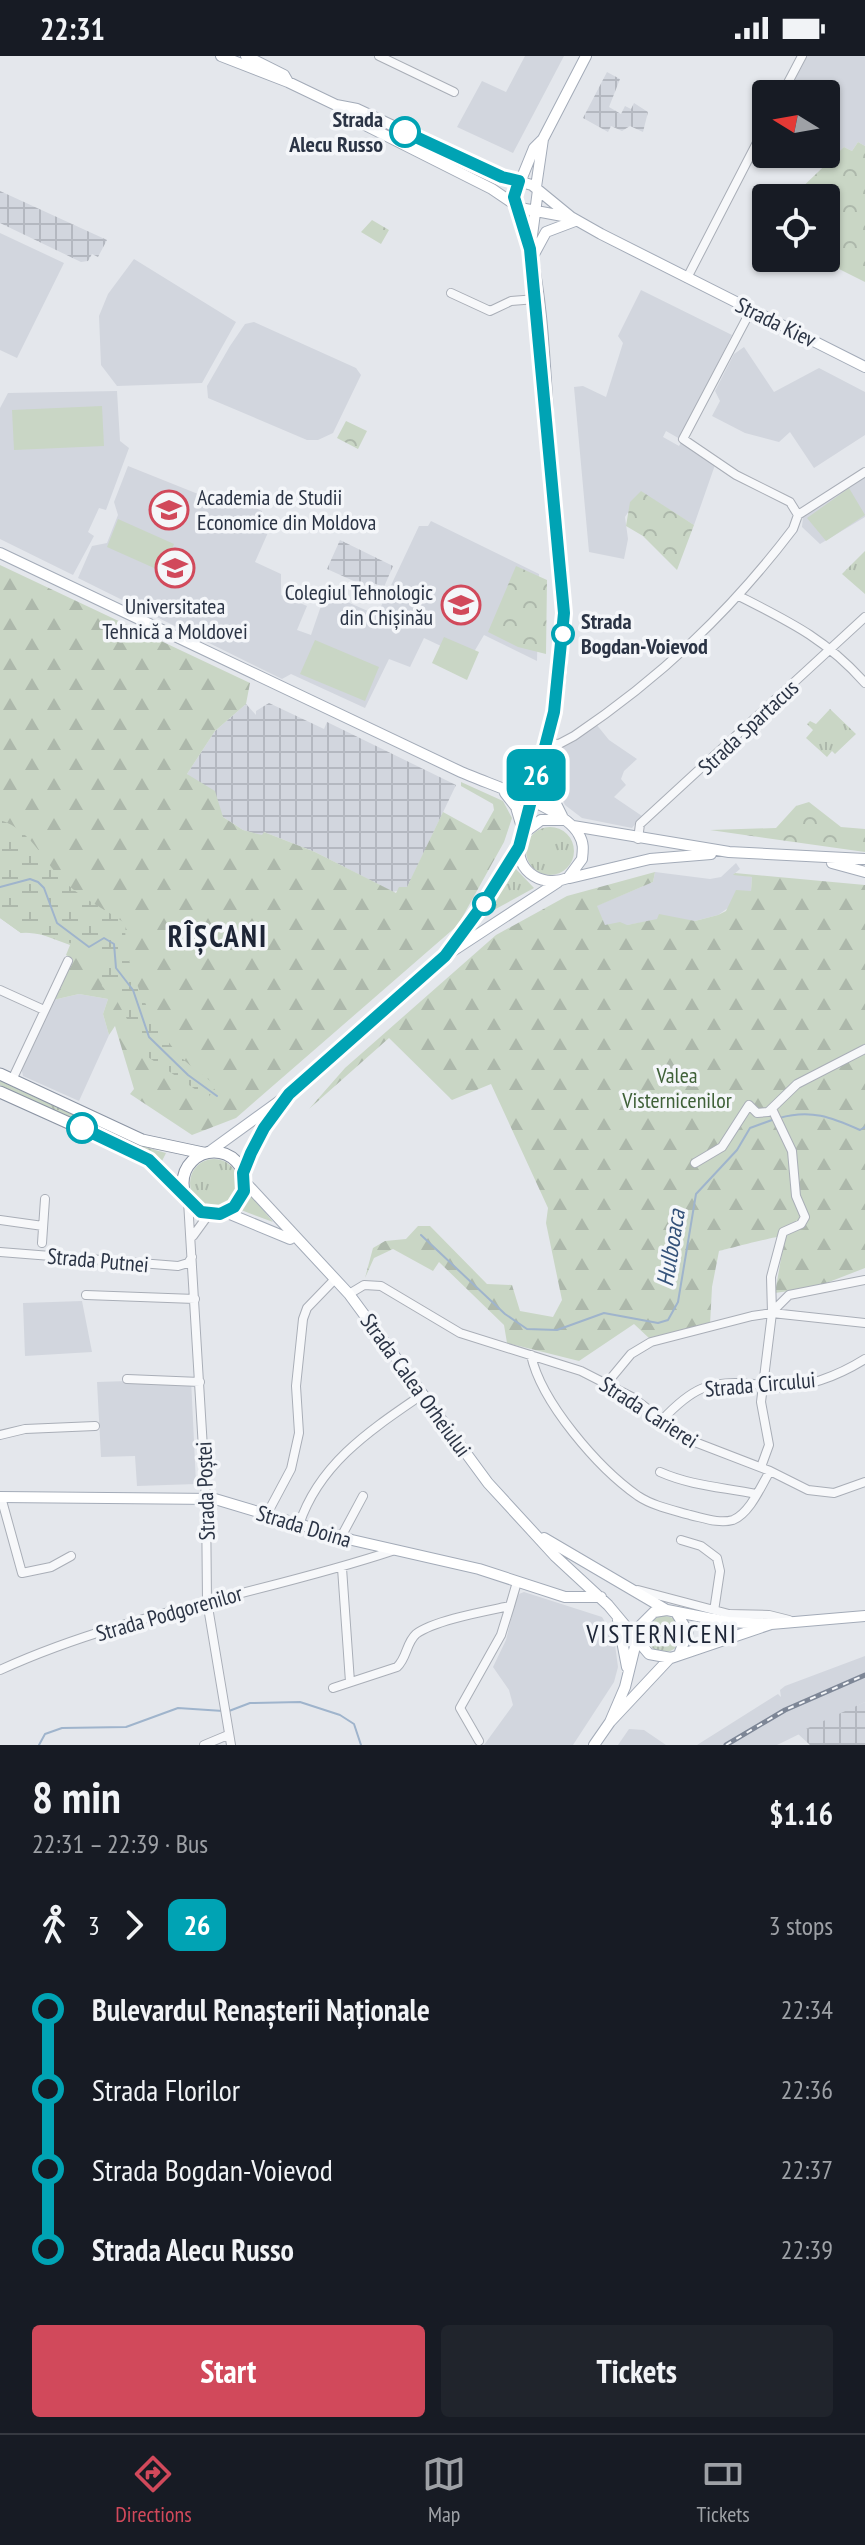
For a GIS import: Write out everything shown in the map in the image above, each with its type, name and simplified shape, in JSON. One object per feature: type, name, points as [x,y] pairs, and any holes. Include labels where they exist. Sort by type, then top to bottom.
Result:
[{"type":"highway","points":[[0,1074],[142,1140],[234,1159],[244,1178],[240,1200],[225,1212],[209,1214],[142,1156],[1,1096]]},
{"type":"highway","points":[[186,1196],[186,1168],[206,1153]]},
{"type":"main road","points":[[221,56],[336,105],[357,109],[527,186]]},
{"type":"main road","points":[[246,56],[284,75],[288,82]]},
{"type":"main road","points":[[520,842],[533,782],[546,748],[560,675],[563,591],[532,262],[514,197],[527,186],[543,139],[586,56]]},
{"type":"main road","name":"Strada Kiev","points":[[336,105],[353,119],[492,189],[517,205],[574,219]]},
{"type":"main road","points":[[502,177],[517,172],[543,139]]},
{"type":"main road","points":[[530,249],[536,208],[527,186],[534,148]]},
{"type":"main road","name":"Strada Kiev","points":[[527,186],[574,219],[865,367]]},
{"type":"main road","points":[[532,262],[546,232],[574,219]]},
{"type":"main road","points":[[0,553],[503,792],[529,801],[569,823]]},
{"type":"main road","points":[[206,1153],[289,1094],[445,956],[564,880],[582,859],[583,847],[550,794],[546,748]]},
{"type":"main road","points":[[503,792],[520,793],[533,782]]},
{"type":"main road","points":[[503,792],[518,811],[519,858],[530,875],[539,880],[564,880],[650,859],[729,852]]},
{"type":"main road","points":[[445,956],[484,903],[520,842],[535,823],[569,823],[638,839],[729,852],[865,859]]},
{"type":"main road","points":[[819,859],[865,872]]},
{"type":"main road","points":[[244,1178],[264,1128],[289,1094]]},
{"type":"main road","name":"Strada Calea Orheiului","points":[[244,1178],[299,1244],[349,1294],[478,1472],[531,1530],[601,1597],[637,1639]]},
{"type":"main road","name":"Strada Calea Orheiului","points":[[225,1212],[266,1226],[299,1244]]},
{"type":"main road","name":"Strada Doina","points":[[1,1497],[206,1498],[392,1551],[463,1565],[573,1599],[601,1597]]},
{"type":"main road","name":"Strada Calea Orheiului","points":[[531,1530],[622,1587],[672,1612]]},
{"type":"main road","points":[[594,1745],[610,1722],[675,1656],[688,1632],[672,1612]]},
{"type":"main road","points":[[610,1722],[648,1615],[672,1612],[770,1615],[797,1622],[865,1616]]},
{"type":"main road","points":[[615,1613],[626,1647],[628,1677]]},
{"type":"main road","points":[[637,1639],[649,1654],[675,1656],[770,1615]]},
{"type":"street","points":[[379,56],[454,92]]},
{"type":"street","points":[[789,80],[802,56]]},
{"type":"street","points":[[687,278],[752,152]]},
{"type":"street","points":[[451,293],[490,311],[511,301],[536,299]]},
{"type":"street","points":[[751,310],[683,439],[736,475],[790,502],[798,515]]},
{"type":"street","points":[[546,748],[559,744],[639,690],[695,642],[739,596],[793,529],[798,515],[865,472]]},
{"type":"street","points":[[739,596],[797,624],[832,648],[865,683]]},
{"type":"street","name":"Strada Spartacus","points":[[638,839],[640,824],[865,617]]},
{"type":"street","points":[[12,1080],[68,961]]},
{"type":"street","points":[[0,990],[44,1010]]},
{"type":"street","points":[[695,1163],[722,1147],[749,1105],[757,1113],[772,1109],[797,1084],[865,1049]]},
{"type":"street","points":[[531,1355],[537,1378],[551,1402],[606,1467],[639,1496],[680,1512],[721,1521],[739,1517],[756,1494],[766,1469],[769,1445],[761,1402],[772,1313],[771,1277],[780,1238],[787,1228],[801,1224],[805,1217],[796,1196],[794,1160],[772,1109]]},
{"type":"street","name":"Strada Poștei","points":[[186,1196],[192,1236],[200,1382],[207,1601],[230,1740]]},
{"type":"street","points":[[42,1243],[45,1199]]},
{"type":"street","points":[[192,1236],[209,1214]]},
{"type":"street","points":[[0,1220],[43,1226]]},
{"type":"street","name":"Strada Putnei","points":[[0,1252],[178,1266],[188,1263],[192,1256]]},
{"type":"street","points":[[267,1514],[291,1469],[299,1433],[296,1386],[303,1319],[307,1308],[335,1279]]},
{"type":"street","points":[[772,1313],[789,1295],[865,1280]]},
{"type":"street","name":"Strada Carierei","points":[[349,1294],[364,1285],[381,1286],[460,1333],[572,1367],[607,1383],[705,1448],[766,1469],[821,1493],[845,1490],[865,1482]]},
{"type":"street","points":[[86,1295],[195,1299]]},
{"type":"street","points":[[607,1383],[631,1354],[651,1342],[772,1313],[865,1323]]},
{"type":"street","name":"Strada Circului","points":[[662,1420],[686,1394],[702,1386],[752,1383],[764,1386],[820,1381],[841,1374],[865,1359]]},
{"type":"street","points":[[127,1379],[200,1382]]},
{"type":"street","points":[[299,1525],[312,1493],[331,1465],[423,1394]]},
{"type":"street","points":[[0,1435],[38,1428],[95,1426]]},
{"type":"street","points":[[660,1472],[708,1488],[756,1494]]},
{"type":"street","points":[[341,1537],[363,1496]]},
{"type":"street","name":"Strada Doina","points":[[1,1497],[22,1573],[51,1567],[71,1556]]},
{"type":"street","points":[[681,1540],[710,1551],[719,1562],[714,1611]]},
{"type":"street","name":"Strada Podgorenilor","points":[[0,1670],[50,1647],[207,1601],[342,1568],[392,1551]]},
{"type":"street","points":[[342,1568],[350,1682]]},
{"type":"street","points":[[479,1741],[460,1708],[501,1635],[517,1582]]},
{"type":"street","points":[[622,1587],[714,1611],[770,1615]]},
{"type":"street","points":[[333,1688],[397,1667],[418,1633],[510,1606]]},
{"type":"street","points":[[204,1745],[230,1740]]},
{"type":"shaded area","points":[[525,56],[564,56],[513,153],[457,127],[482,81],[506,92]]},
{"type":"shaded area","points":[[807,56],[865,56],[865,146],[858,142],[852,151],[844,147],[840,152],[840,80],[795,80]]},
{"type":"shaded area","points":[[607,72],[620,79],[609,107],[621,114],[625,106],[631,109],[634,103],[648,112],[643,132],[630,126],[622,131],[611,126],[608,132],[583,118]]},
{"type":"shaded area","points":[[0,191],[107,240],[98,257],[92,254],[88,261],[81,262],[0,223]]},
{"type":"shaded area","points":[[0,233],[64,263],[17,358],[0,350]]},
{"type":"shaded area","points":[[134,259],[236,322],[202,383],[117,386],[101,365],[99,316],[108,294]]},
{"type":"shaded area","points":[[641,290],[732,335],[680,439],[666,431],[663,437],[679,446],[682,441],[715,465],[694,525],[641,492],[625,517],[628,539],[624,559],[589,552],[574,387],[583,386],[606,397],[623,343],[618,336]]},
{"type":"shaded area","points":[[254,322],[356,368],[361,375],[333,433],[318,440],[307,440],[208,398],[207,386],[230,346],[245,324]]},
{"type":"shaded area","points":[[744,347],[774,392],[819,368],[865,392],[865,435],[814,468],[790,432],[779,442],[745,433],[712,416],[720,401],[715,391],[734,354]]},
{"type":"shaded area","points":[[117,391],[120,441],[129,448],[106,510],[99,508],[88,532],[94,536],[73,575],[0,539],[0,408],[8,393]]},
{"type":"shaded area","points":[[128,466],[223,504],[228,495],[262,511],[262,524],[270,528],[255,562],[281,574],[281,595],[307,606],[297,630],[311,635],[322,603],[329,594],[377,615],[419,526],[428,526],[431,521],[539,574],[537,661],[484,635],[461,674],[441,646],[424,638],[410,667],[389,659],[365,708],[291,674],[282,679],[78,578],[92,546],[107,543],[118,515],[114,502]]},
{"type":"shaded area","points":[[865,474],[865,517],[820,544],[802,527],[803,517]]},
{"type":"shaded area","points":[[340,540],[393,566],[384,587],[370,582],[367,587],[327,569]]},
{"type":"shaded area","points":[[269,703],[324,729],[327,722],[456,785],[407,888],[393,892],[315,852],[264,832],[263,836],[243,830],[223,817],[187,774],[215,731],[246,704],[256,715],[256,711]]},
{"type":"shaded area","points":[[596,724],[609,740],[637,759],[624,771],[621,779],[626,785],[614,797],[642,816],[632,828],[582,818],[565,805],[554,783],[560,745]]},
{"type":"shaded area","points":[[736,863],[740,869],[734,874],[752,877],[751,892],[718,915],[695,921],[668,918],[627,925],[605,925],[596,906],[653,882],[655,872],[710,879],[721,877]]},
{"type":"shaded area","points":[[79,994],[108,999],[103,1014],[109,1035],[79,1101],[23,1076],[21,1067],[53,1000]]},
{"type":"shaded area","points":[[82,1301],[92,1352],[25,1356],[23,1303]]},
{"type":"shaded area","points":[[191,1379],[196,1484],[137,1486],[135,1456],[101,1457],[97,1382]]},
{"type":"shaded area","points":[[524,1592],[602,1617],[614,1637],[618,1667],[614,1682],[573,1745],[484,1745],[513,1705],[509,1690],[493,1667],[506,1640],[515,1603],[519,1594]]},
{"type":"shaded area","points":[[865,1656],[865,1702],[777,1745],[697,1745],[778,1694],[781,1697],[780,1690],[785,1686]]},
{"type":"shaded area","points":[[865,1702],[865,1745],[810,1745],[797,1733]]},
{"type":"shaded area","points":[[629,1729],[644,1730],[666,1745],[618,1745]]},
{"type":"green space","points":[[858,142],[865,146],[865,282],[840,270],[840,184],[806,184],[822,168],[840,168],[840,151],[844,147],[852,151]]},
{"type":"green space","points":[[372,220],[389,230],[381,244],[361,232]]},
{"type":"green space","points":[[102,406],[104,446],[14,450],[12,410]]},
{"type":"green space","points":[[346,421],[367,431],[358,449],[337,438]]},
{"type":"green space","points":[[849,488],[865,515],[826,541],[807,518]]},
{"type":"green space","points":[[641,491],[694,525],[677,570],[643,536],[626,526],[630,502]]},
{"type":"green space","points":[[118,519],[174,544],[163,572],[107,547]]},
{"type":"green space","points":[[865,551],[865,594],[842,574]]},
{"type":"green space","points":[[0,565],[250,683],[246,704],[215,731],[187,774],[215,791],[223,817],[243,830],[262,835],[264,832],[315,852],[396,893],[399,887],[407,887],[443,812],[481,833],[494,810],[493,804],[461,786],[461,782],[503,801],[512,818],[504,842],[458,925],[236,1118],[192,1135],[130,1094],[134,1089],[115,1026],[109,1035],[103,1014],[108,999],[79,994],[53,1000],[73,960],[66,955],[70,945],[32,931],[21,933],[0,918]]},
{"type":"green space","points":[[516,566],[547,580],[546,654],[518,647],[488,632]]},
{"type":"green space","points":[[444,637],[479,652],[467,680],[432,663]]},
{"type":"green space","points":[[315,640],[379,667],[365,701],[300,674]]},
{"type":"green space","points":[[830,709],[856,734],[835,754],[832,751],[827,757],[806,738],[813,730],[807,724],[810,721],[816,724]]},
{"type":"green space","points":[[809,802],[841,827],[865,829],[865,852],[710,830],[776,828],[796,806]]},
{"type":"green space","points":[[0,820],[12,825],[30,840],[59,877],[75,891],[126,924],[128,957],[142,995],[172,1046],[186,1062],[216,1086],[208,1098],[148,1057],[117,1001],[102,986],[100,958],[62,940],[21,933],[0,918]]},
{"type":"green space","points":[[550,827],[567,834],[574,851],[567,868],[550,875],[533,868],[526,851],[533,834]]},
{"type":"green space","points":[[515,868],[534,888],[492,911],[491,907]]},
{"type":"green space","name":"Valea Visternicenilor","points":[[655,872],[653,882],[597,906],[605,925],[620,922],[627,925],[657,919],[659,914],[695,921],[718,915],[726,911],[736,890],[751,891],[752,877],[733,875],[735,873],[865,885],[865,1268],[816,1287],[775,1293],[785,1236],[719,1251],[712,1287],[710,1325],[650,1339],[634,1324],[579,1361],[507,1343],[504,1325],[439,1262],[433,1271],[393,1249],[374,1258],[365,1278],[373,1248],[385,1241],[406,1239],[418,1226],[430,1226],[487,1284],[512,1285],[520,1311],[553,1317],[562,1300],[546,1223],[548,1208],[491,1084],[452,1100],[389,1038],[309,1109],[345,1068],[496,935],[567,896]]},
{"type":"green space","points":[[0,1081],[141,1146],[166,1153],[161,1163],[0,1085]]},
{"type":"green space","points":[[214,1159],[231,1166],[238,1183],[231,1200],[214,1207],[197,1200],[190,1183],[197,1166]]},
{"type":"green space","points":[[251,1195],[273,1222],[241,1210]]},
{"type":"green space","points":[[664,1616],[677,1621],[682,1634],[677,1647],[664,1652],[651,1647],[646,1634],[651,1621]]},
{"type":"waterway","name":"Hulboaca","points":[[0,887],[30,879],[38,882],[44,888],[57,923],[89,947],[104,938],[114,944],[116,968],[133,990],[149,1037],[188,1075],[217,1096]]},
{"type":"waterway","name":"Hulboaca","points":[[779,1118],[811,1114],[860,1130],[865,1127]]},
{"type":"waterway","name":"Hulboaca","points":[[421,1235],[505,1314],[527,1329],[557,1330],[604,1313],[658,1323],[668,1320],[678,1302],[696,1194],[737,1150],[750,1128],[772,1120]]},
{"type":"waterway","points":[[229,1711],[250,1703],[300,1702],[340,1715],[354,1724],[361,1745]]},
{"type":"waterway","points":[[39,1745],[45,1734],[62,1728],[126,1727],[178,1708],[223,1711]]},
{"type":"railway","points":[[726,1745],[785,1710],[865,1675]]},
{"type":"bus line","name":"26","points":[[82,1128],[149,1160],[183,1190],[188,1201],[201,1212],[220,1214],[234,1207],[244,1191],[243,1173],[251,1153],[264,1128],[289,1094],[445,956],[484,903],[519,847],[533,782],[545,753],[554,712],[564,613],[540,328],[529,242],[514,197],[519,181],[502,177],[405,132]]},
{"type":"place","name":"Strada Alecu Russo","points":[[405,132]]},
{"type":"place","name":"Academia de Studii Economice din Moldova","points":[[169,510]]},
{"type":"place","name":"Universitatea Tehnică a Moldovei","points":[[175,568]]},
{"type":"place","name":"Colegiul Tehnologic din Chișinău","points":[[461,605]]},
{"type":"place","name":"Strada Bogdan-Voievod","points":[[563,634]]},
{"type":"district","name":"RÎȘCANI","points":[[218,937]]},
{"type":"district","name":"VISTERNICENI","points":[[662,1634]]}]
